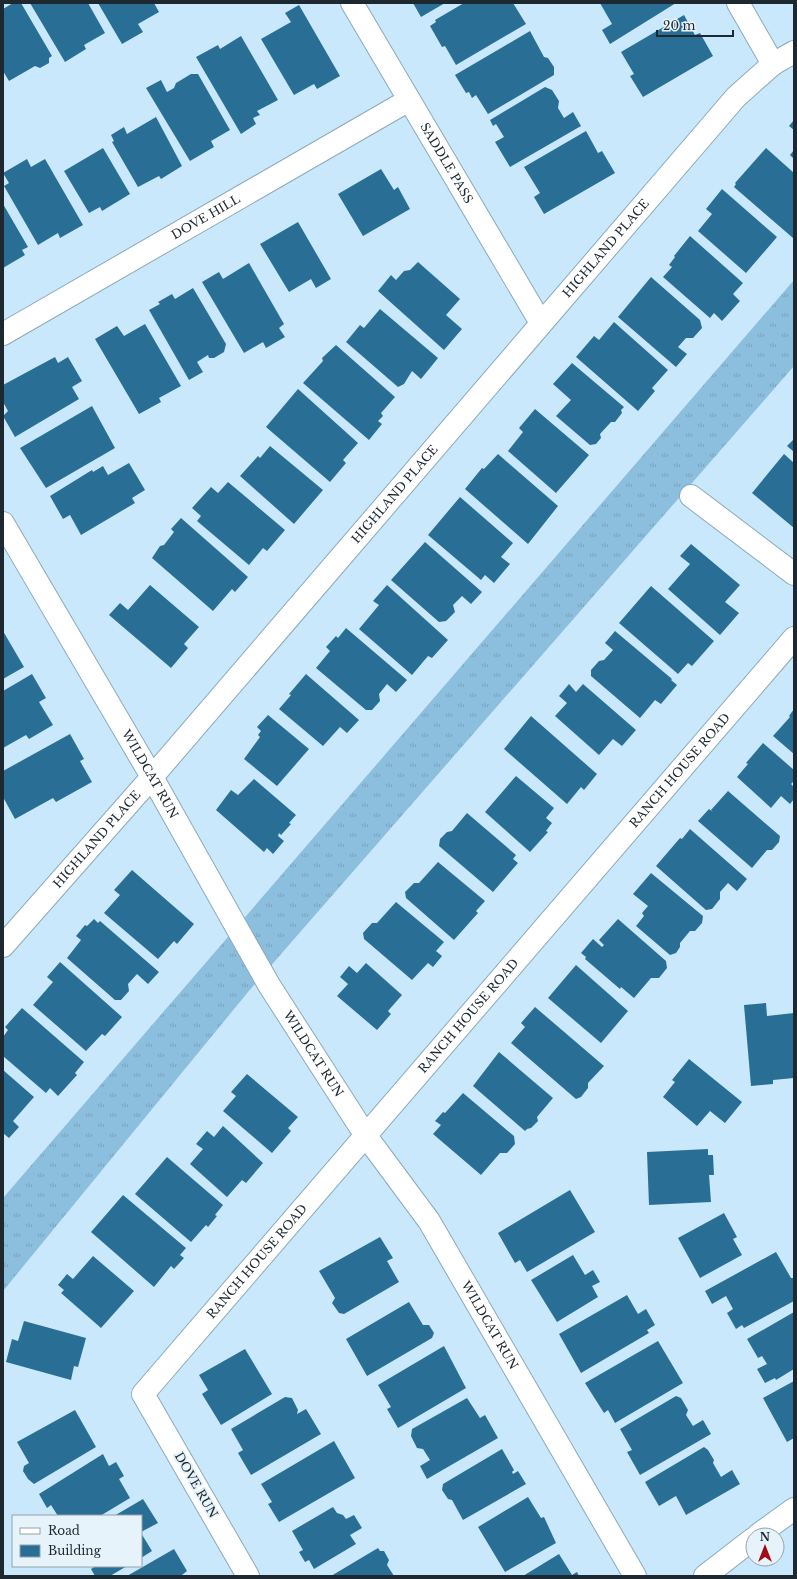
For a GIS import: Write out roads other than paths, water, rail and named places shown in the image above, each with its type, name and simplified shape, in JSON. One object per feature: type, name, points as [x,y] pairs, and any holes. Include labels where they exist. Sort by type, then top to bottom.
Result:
[{"type":"street","name":"SADDLE PASS","points":[[352,3],[541,323]]},
{"type":"street","points":[[738,3],[773,64]]},
{"type":"street","name":"HIGHLAND PLACE","points":[[3,946],[152,777],[736,97],[773,64],[794,52]]},
{"type":"street","name":"DOVE HILL","points":[[3,334],[409,100]]},
{"type":"street","points":[[691,496],[794,574]]},
{"type":"street","name":"WILDCAT RUN","points":[[3,523],[152,777],[269,985],[366,1136],[429,1221],[635,1576]]},
{"type":"street","name":"RANCH HOUSE ROAD","points":[[143,1394],[794,638]]},
{"type":"street","name":"DOVE RUN","points":[[143,1394],[248,1576]]},
{"type":"street","points":[[769,1527],[794,1509]]},
{"type":"street","points":[[705,1576],[745,1545]]}]
